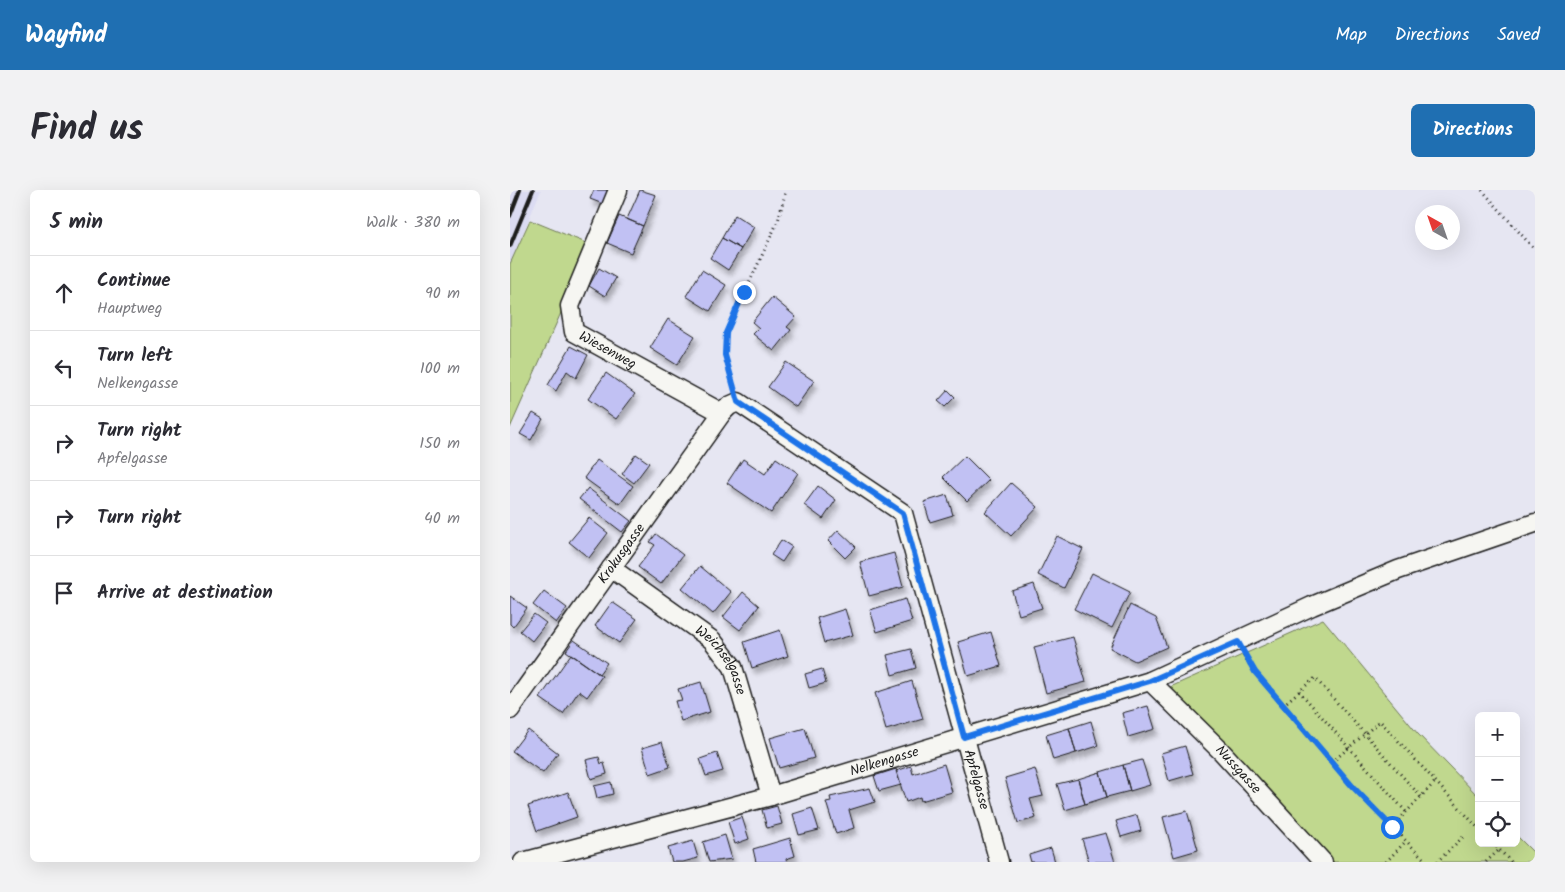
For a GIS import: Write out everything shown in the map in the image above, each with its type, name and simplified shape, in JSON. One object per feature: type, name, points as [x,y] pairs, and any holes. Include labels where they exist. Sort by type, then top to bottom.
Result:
[{"type":"street","name":"Wiesenweg","points":[[618,190],[570,306],[574,332],[722,414]]},
{"type":"street","name":"Krokusgasse","points":[[510,710],[722,414],[729,406],[738,402]]},
{"type":"street","name":"Apfelgasse","points":[[738,402],[903,513],[999,862]]},
{"type":"street","name":"Nelkengasse","points":[[523,862],[771,796],[1150,681],[1238,642],[1312,606],[1398,570],[1535,523]]},
{"type":"street","name":"Weichselgasse","points":[[611,568],[712,640],[733,667],[771,796]]},
{"type":"street","name":"Nussgasse","points":[[1150,681],[1222,750],[1323,862]]},
{"type":"path","points":[[738,402],[725,355],[726,333],[778,221],[786,190]]},
{"type":"path","points":[[1482,190],[1535,250]]},
{"type":"path","points":[[1238,642],[1255,672],[1283,705],[1332,762],[1427,862]]},
{"type":"path","points":[[1283,705],[1315,678],[1421,797]]},
{"type":"path","points":[[1299,691],[1406,812]]},
{"type":"path","points":[[1332,762],[1380,721],[1475,825]]},
{"type":"path","points":[[1392,827],[1435,782]]},
{"type":"path","points":[[1436,862],[1462,837]]},
{"type":"path","points":[[1386,862],[1406,841]]},
{"type":"path","points":[[1495,847],[1512,862]]},
{"type":"path","points":[[1486,862],[1498,850]]},
{"type":"path","points":[[1390,858],[1395,862]]},
{"type":"shaded area","points":[[512,190],[541,190],[510,264],[510,195]]},
{"type":"green space","points":[[530,220],[591,245],[510,428],[510,264]]},
{"type":"green space","points":[[1323,619],[1418,734],[1475,793],[1475,847],[1520,847],[1520,839],[1535,854],[1535,862],[1333,862],[1168,688]]},
{"type":"building","points":[[594,190],[609,190],[603,204],[590,199]]},
{"type":"building","points":[[640,190],[656,195],[643,226],[627,219]]},
{"type":"building","points":[[735,215],[754,227],[741,249],[722,238]]},
{"type":"building","points":[[619,216],[643,226],[631,253],[607,243]]},
{"type":"building","points":[[722,238],[741,249],[728,270],[710,258]]},
{"type":"building","points":[[599,268],[616,278],[605,296],[589,286]]},
{"type":"building","points":[[702,270],[726,285],[710,311],[686,296]]},
{"type":"building","points":[[772,297],[796,317],[787,327],[791,330],[774,351],[753,334],[759,328],[752,322]]},
{"type":"building","points":[[668,319],[695,336],[677,365],[650,348]]},
{"type":"building","points":[[571,346],[588,355],[576,378],[567,371],[556,391],[548,385]]},
{"type":"building","points":[[786,362],[814,381],[796,407],[768,387]]},
{"type":"building","points":[[606,373],[635,394],[616,419],[588,399]]},
{"type":"building","points":[[948,390],[955,397],[945,407],[938,401]]},
{"type":"building","points":[[533,413],[543,419],[531,440],[520,434]]},
{"type":"building","points":[[636,454],[649,463],[634,483],[622,474]]},
{"type":"building","points":[[965,456],[989,480],[967,501],[943,477]]},
{"type":"building","points":[[776,458],[798,473],[771,513],[727,483],[743,459],[765,474]]},
{"type":"building","points":[[597,460],[633,486],[620,504],[584,478]]},
{"type":"building","points":[[1011,483],[1038,507],[1011,536],[985,512]]},
{"type":"building","points":[[818,486],[836,500],[823,519],[804,505]]},
{"type":"building","points":[[588,488],[631,521],[622,532],[579,499]]},
{"type":"building","points":[[947,495],[953,515],[930,522],[924,502]]},
{"type":"building","points":[[589,518],[608,533],[589,558],[569,542]]},
{"type":"building","points":[[838,530],[856,547],[845,558],[828,541]]},
{"type":"building","points":[[656,534],[683,555],[661,584],[638,567],[655,545],[650,542]]},
{"type":"building","points":[[1057,536],[1083,549],[1064,588],[1038,575]]},
{"type":"building","points":[[781,540],[792,547],[782,562],[771,555]]},
{"type":"building","points":[[894,553],[903,587],[869,596],[860,562]]},
{"type":"building","points":[[700,566],[731,592],[713,614],[682,588]]},
{"type":"building","points":[[1092,573],[1130,592],[1112,628],[1074,609]]},
{"type":"building","points":[[1034,584],[1042,608],[1019,615],[1012,591]]},
{"type":"building","points":[[544,591],[567,608],[556,623],[533,605]]},
{"type":"building","points":[[743,592],[759,606],[740,630],[723,617]]},
{"type":"building","points":[[510,596],[527,608],[513,627],[510,624]]},
{"type":"building","points":[[905,599],[912,621],[877,632],[870,610]]},
{"type":"building","points":[[612,602],[637,619],[619,643],[595,626]]},
{"type":"building","points":[[1130,605],[1156,618],[1167,647],[1135,661],[1110,648]]},
{"type":"building","points":[[845,609],[853,635],[824,643],[817,618]]},
{"type":"building","points":[[534,614],[546,623],[532,641],[520,631]]},
{"type":"building","points":[[780,630],[788,656],[752,668],[744,642]]},
{"type":"building","points":[[991,632],[1001,666],[968,676],[958,642]]},
{"type":"building","points":[[1073,637],[1086,682],[1046,693],[1034,647]]},
{"type":"building","points":[[574,640],[607,663],[599,674],[566,651]]},
{"type":"building","points":[[911,649],[916,668],[892,675],[887,655]]},
{"type":"building","points":[[571,654],[602,676],[587,697],[579,691],[563,714],[540,698]]},
{"type":"building","points":[[822,669],[826,683],[809,688],[805,674]]},
{"type":"building","points":[[912,681],[923,719],[886,730],[875,693]]},
{"type":"building","points":[[701,682],[710,712],[681,721],[675,701],[682,700],[678,689]]},
{"type":"building","points":[[1148,706],[1155,729],[1128,737],[1122,713]]},
{"type":"building","points":[[1091,721],[1098,746],[1076,753],[1069,728]]},
{"type":"building","points":[[805,728],[814,758],[779,768],[770,738]]},
{"type":"building","points":[[1069,728],[1076,753],[1053,760],[1046,735]]},
{"type":"building","points":[[528,730],[558,753],[543,773],[512,751]]},
{"type":"building","points":[[662,742],[670,767],[650,774],[642,748]]},
{"type":"building","points":[[1185,746],[1193,774],[1169,781],[1161,753]]},
{"type":"building","points":[[717,753],[723,771],[706,776],[700,759]]},
{"type":"building","points":[[599,757],[601,764],[604,763],[607,774],[591,779],[586,760]]},
{"type":"building","points":[[1142,760],[1150,785],[1130,791],[1123,765]]},
{"type":"building","points":[[944,764],[952,792],[921,801],[920,797],[906,802],[896,771],[911,766],[913,774]]},
{"type":"building","points":[[1123,765],[1130,791],[1107,797],[1100,772]]},
{"type":"building","points":[[896,769],[901,785],[879,791],[874,776]]},
{"type":"building","points":[[1035,769],[1043,796],[1030,799],[1036,818],[1018,823],[1005,778]]},
{"type":"building","points":[[1100,772],[1107,797],[1085,804],[1078,779]]},
{"type":"building","points":[[1078,779],[1085,804],[1065,810],[1057,784]]},
{"type":"building","points":[[611,782],[613,794],[597,798],[594,786]]},
{"type":"building","points":[[870,788],[875,802],[849,810],[854,828],[836,834],[826,802],[831,801],[830,797]]},
{"type":"building","points":[[568,792],[577,817],[537,831],[528,806]]},
{"type":"building","points":[[777,806],[782,824],[767,828],[762,810]]},
{"type":"building","points":[[812,808],[819,830],[799,835],[793,814]]},
{"type":"building","points":[[1187,811],[1198,850],[1174,857],[1163,817]]},
{"type":"building","points":[[1137,815],[1141,831],[1121,837],[1116,821]]},
{"type":"building","points":[[742,817],[749,839],[735,844],[728,822]]},
{"type":"building","points":[[1106,833],[1115,862],[1089,862],[1082,839]]},
{"type":"building","points":[[725,835],[732,859],[709,862],[703,842]]},
{"type":"building","points":[[790,838],[795,856],[786,859],[787,862],[756,862],[753,849]]},
{"type":"building","points":[[693,841],[698,858],[683,862],[672,862],[668,848]]},
{"type":"building","points":[[1051,848],[1055,862],[1031,862],[1029,855]]},
{"type":"railway","points":[[510,216],[520,190]]},
{"type":"railway","points":[[510,246],[533,190]]},
{"type":"route","points":[[744,292],[726,333],[725,355],[738,402],[903,513],[964,737],[1150,681],[1238,642],[1255,672],[1353,787],[1392,827]]}]
